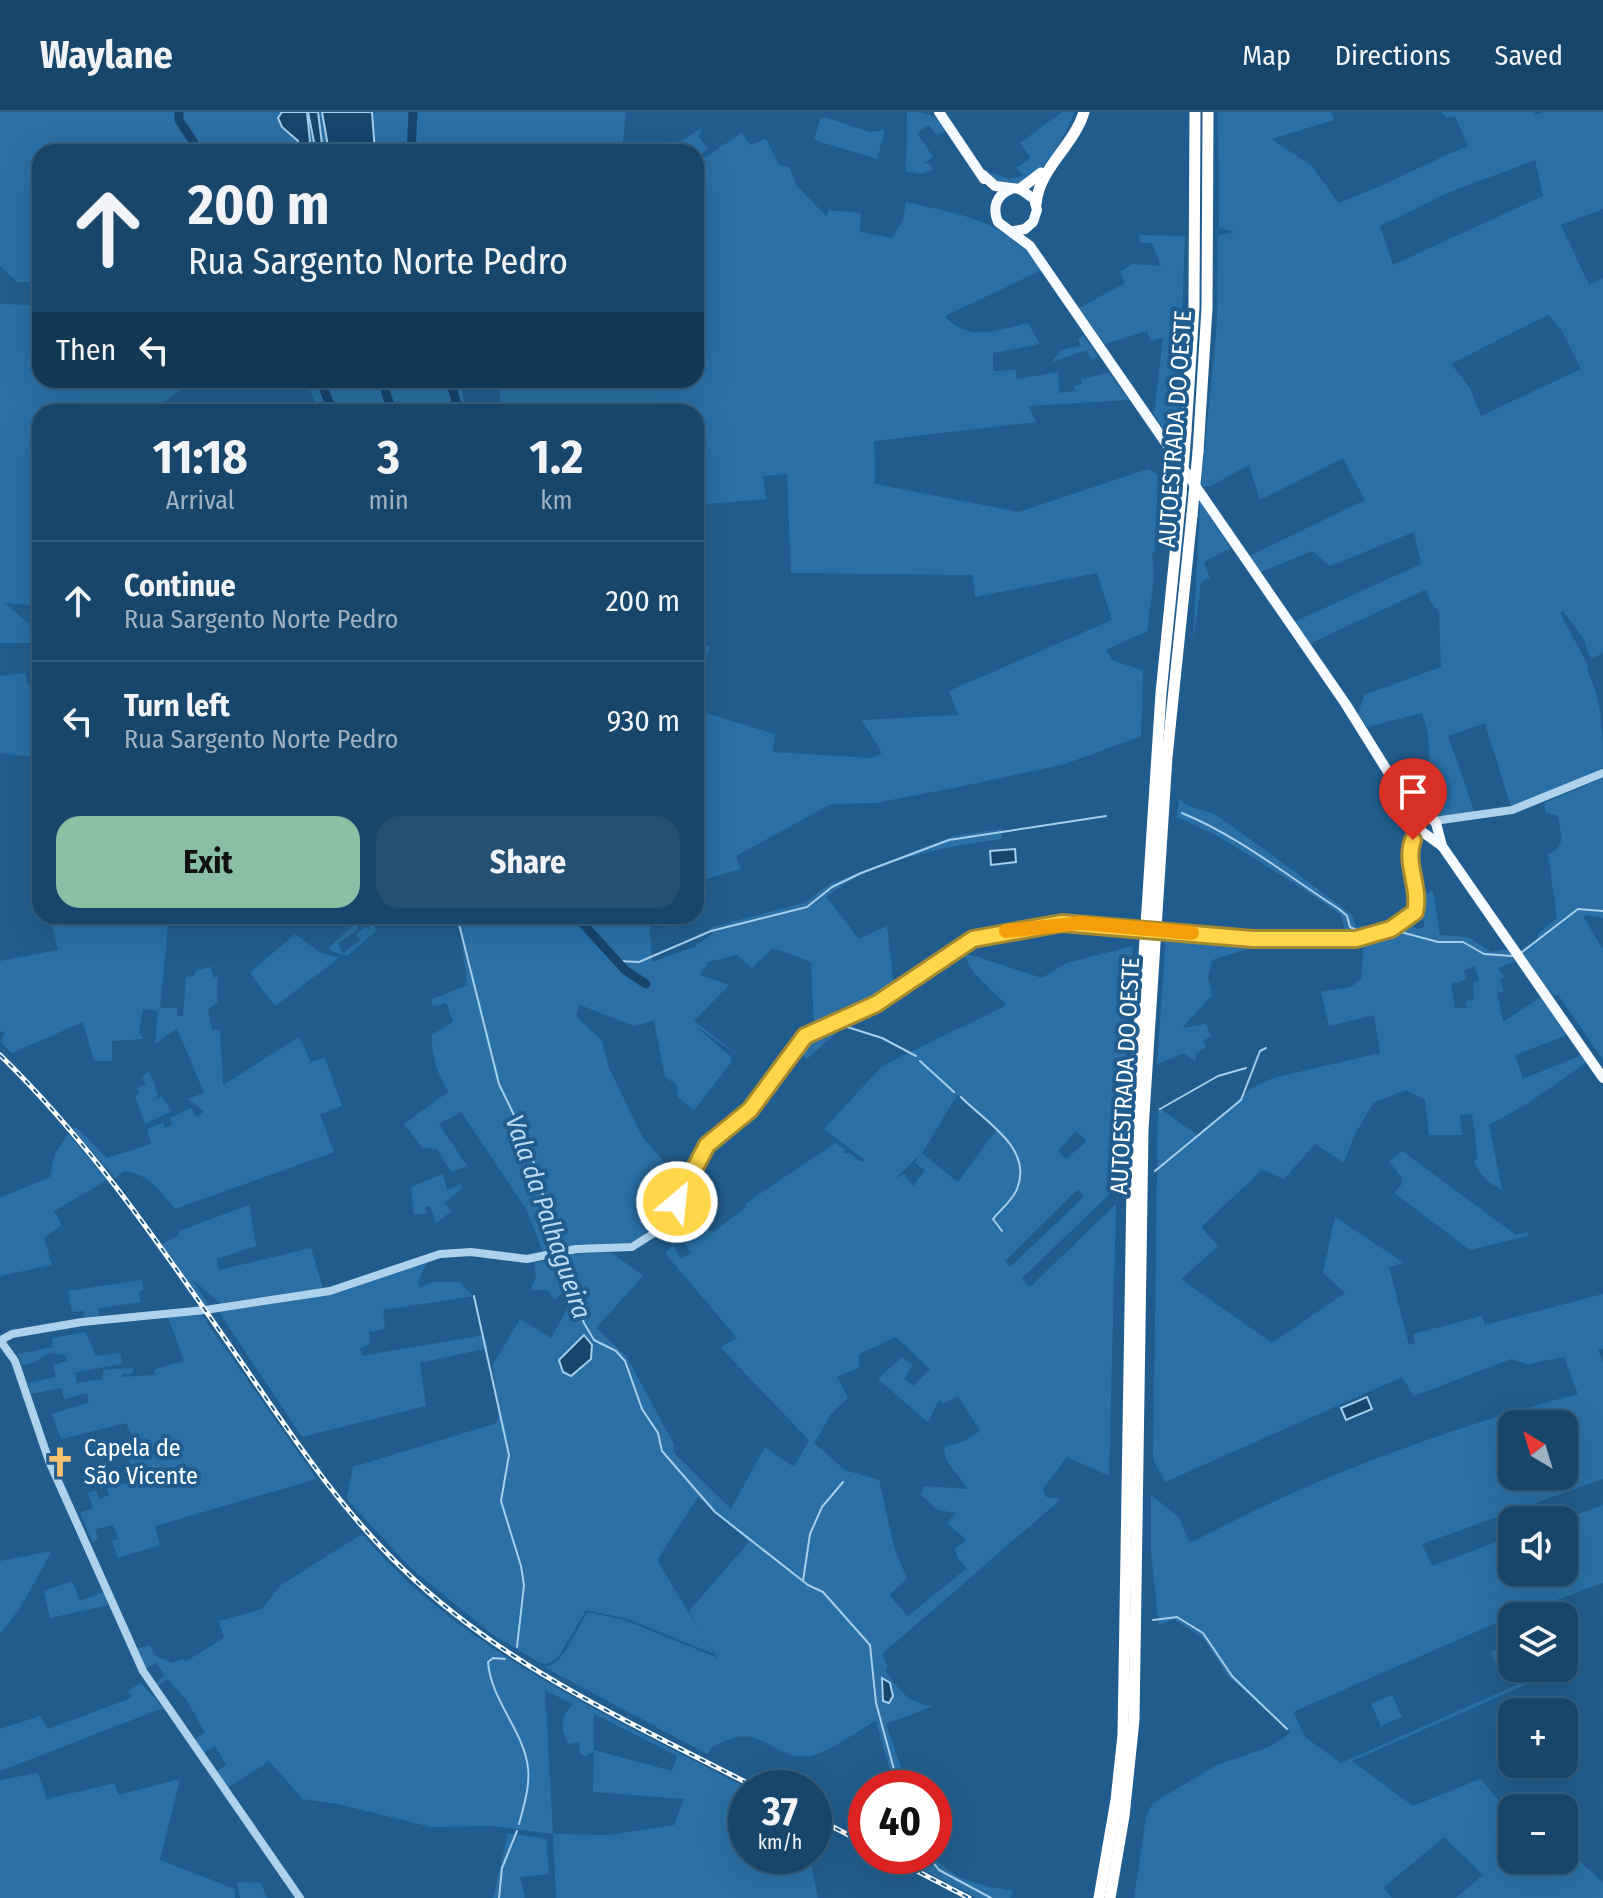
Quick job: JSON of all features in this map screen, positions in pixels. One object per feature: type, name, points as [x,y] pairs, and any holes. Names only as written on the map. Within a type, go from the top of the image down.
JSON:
[{"type":"highway","points":[[1016,189],[1038,177],[1081,112]]},
{"type":"highway","points":[[1036,204],[1041,182],[1071,141],[1081,112]]},
{"type":"highway","points":[[1188,112],[1190,156],[1196,176]]},
{"type":"highway","name":"AUTOESTRADA DO OESTE","points":[[1099,1898],[1116,1800],[1123,1735],[1133,1126],[1161,693],[1181,495],[1194,307],[1195,112]]},
{"type":"highway","name":"AUTOESTRADA DO OESTE","points":[[1110,1898],[1124,1816],[1134,1720],[1142,1145],[1166,769],[1198,452],[1207,308],[1208,112]]},
{"type":"main road","points":[[939,112],[983,175],[997,201],[998,222],[1030,246],[1603,1078]]},
{"type":"main road","points":[[983,175],[995,186],[1031,194],[1036,204],[1036,216],[1029,226],[1014,231]]},
{"type":"main road","points":[[997,201],[1016,189]]},
{"type":"main road","points":[[1029,226],[1030,246]]},
{"type":"street","points":[[300,1898],[146,1676],[46,1453],[15,1361],[0,1340],[12,1334],[82,1322],[214,1308],[330,1291],[440,1254],[471,1252],[520,1259],[583,1248],[621,1249],[650,1237],[682,1194],[707,1145],[750,1110],[790,1052],[811,1032],[876,1004],[973,939],[1062,923],[1253,939],[1334,940],[1363,937],[1391,929],[1409,919],[1416,909],[1410,851],[1429,829],[1519,808],[1603,773]]},
{"type":"shaded area","points":[[0,112],[626,112],[623,144],[32,144],[32,282],[17,282],[0,266]]},
{"type":"shaded area","points":[[282,112],[307,112],[310,144],[298,144],[278,118]]},
{"type":"shaded area","points":[[308,112],[318,112],[322,144],[314,144]]},
{"type":"shaded area","points":[[322,112],[372,112],[374,144],[328,144]]},
{"type":"shaded area","points":[[907,112],[930,115],[947,130],[937,136],[929,125],[917,133],[933,157],[923,164],[929,163],[934,170],[920,174],[906,171]]},
{"type":"shaded area","points":[[1062,112],[1074,112],[1061,141],[1041,169],[1016,184],[1002,183],[987,175],[993,173],[1009,179],[1024,175],[1016,168],[1031,158],[1020,143]]},
{"type":"shaded area","points":[[1218,112],[1331,112],[1334,120],[1271,139],[1312,166],[1338,203],[1468,146],[1455,116],[1447,118],[1441,112],[1534,112],[1536,115],[1543,112],[1603,112],[1603,209],[1561,225],[1589,285],[1603,278],[1603,653],[1591,659],[1583,638],[1563,611],[1560,613],[1588,665],[1596,694],[1602,730],[1603,769],[1511,807],[1485,723],[1448,736],[1475,813],[1438,818],[1432,814],[1429,741],[1422,713],[1367,727],[1358,715],[1364,695],[1441,667],[1439,612],[1430,601],[1427,589],[1309,644],[1294,622],[1421,564],[1414,532],[1330,566],[1312,551],[1259,573],[1247,557],[1365,500],[1343,458],[1260,500],[1249,465],[1209,487],[1201,486],[1217,323],[1218,235],[1236,232],[1219,228]],"holes":[[[1535,160],[1543,196],[1393,265],[1380,226],[1447,193]],[[1548,315],[1561,329],[1581,369],[1481,416],[1470,388],[1451,364]]]},
{"type":"shaded area","points":[[825,117],[869,132],[885,130],[877,159],[814,140],[820,119]]},
{"type":"shaded area","points":[[702,128],[699,137],[708,149],[704,152],[704,144],[676,144]]},
{"type":"shaded area","points":[[742,133],[750,145],[766,139],[779,165],[789,167],[796,185],[826,216],[829,210],[861,213],[860,232],[892,238],[903,220],[906,202],[947,211],[998,230],[1013,240],[1042,270],[945,316],[953,324],[973,332],[995,331],[1028,323],[1040,344],[993,353],[993,371],[1015,370],[1017,379],[1058,372],[1059,393],[1075,391],[1074,386],[1082,384],[1081,379],[1109,373],[1129,400],[1028,406],[1036,422],[874,441],[875,484],[1019,512],[1148,469],[1158,474],[1155,551],[1152,552],[1154,577],[1147,631],[1106,650],[1113,661],[1143,670],[1141,736],[1065,764],[875,803],[831,804],[736,856],[741,869],[704,880],[704,712],[775,734],[773,752],[871,758],[882,753],[862,720],[958,715],[949,691],[1112,620],[1097,573],[975,597],[973,575],[791,573],[787,474],[763,476],[766,499],[704,504],[704,404],[500,404],[500,388],[704,388],[704,158]]},
{"type":"shaded area","points":[[1139,235],[1185,236],[1177,451],[1154,414],[1163,337],[1151,341],[1147,331],[1105,344],[1079,308],[1125,283],[1120,272],[1132,264],[1161,266],[1152,243],[1140,243]]},
{"type":"shaded area","points":[[0,304],[32,305],[32,388],[183,388],[165,402],[171,404],[32,404],[32,605],[5,603],[32,627],[32,643],[0,643]]},
{"type":"shaded area","points":[[1083,335],[1098,357],[1091,360],[1087,350],[1052,362],[1061,350],[1081,346],[1078,340]]},
{"type":"shaded area","points":[[310,388],[461,388],[465,404],[315,404]]},
{"type":"shaded area","points":[[1200,502],[1231,548],[1204,562],[1210,578],[1201,582],[1193,644]]},
{"type":"shaded area","points":[[704,646],[710,647],[704,664]]},
{"type":"shaded area","points":[[26,673],[27,685],[32,685],[32,757],[0,753],[0,676]]},
{"type":"shaded area","points":[[1603,778],[1603,918],[1586,915],[1584,918],[1603,949],[1603,1060],[1559,996],[1550,993],[1520,950],[1535,942],[1539,933],[1557,918],[1548,854],[1558,847],[1561,833],[1558,816],[1546,813],[1544,803]]},
{"type":"shaded area","points":[[1179,798],[1187,805],[1217,816],[1268,852],[1352,915],[1356,927],[1383,923],[1384,928],[1351,933],[1345,929],[1340,914],[1305,890],[1216,835],[1177,817]]},
{"type":"shaded area","points":[[1002,829],[1002,839],[933,851],[887,864],[865,873],[826,897],[859,939],[887,926],[894,988],[814,1023],[811,962],[773,948],[752,968],[737,955],[708,962],[700,975],[729,985],[694,1021],[742,1058],[694,1025],[731,1057],[730,1064],[694,1110],[678,1097],[677,1085],[665,1077],[654,1021],[634,1026],[580,1005],[576,1016],[602,1041],[609,1068],[642,1136],[684,1185],[641,1239],[625,1245],[572,1246],[543,1252],[526,1209],[461,1112],[439,1124],[467,1166],[451,1172],[437,1149],[423,1148],[404,1124],[448,1092],[436,1065],[432,1035],[453,1022],[446,1003],[433,1007],[431,1000],[467,985],[457,924],[650,924],[652,962],[694,947],[712,934],[709,928],[804,903],[830,884],[953,836]]},
{"type":"shaded area","points":[[1015,849],[1016,862],[991,865],[990,851]]},
{"type":"shaded area","points":[[1433,891],[1440,935],[1468,937],[1491,952],[1506,949],[1515,961],[1498,968],[1504,977],[1500,980],[1504,991],[1497,993],[1503,1022],[1541,997],[1567,1035],[1515,1055],[1523,1079],[1582,1055],[1587,1062],[1527,1104],[1489,1125],[1502,1190],[1485,1178],[1474,1161],[1478,1158],[1472,1114],[1460,1115],[1462,1135],[1429,1135],[1425,1100],[1406,1090],[1373,1103],[1354,1136],[1344,1163],[1315,1144],[1284,1179],[1262,1170],[1201,1227],[1218,1246],[1181,1279],[1272,1343],[1345,1293],[1323,1273],[1335,1217],[1404,1263],[1389,1267],[1409,1345],[1415,1343],[1413,1334],[1482,1316],[1485,1325],[1603,1294],[1603,1349],[1598,1350],[1603,1362],[1603,1479],[1578,1488],[1578,1410],[1521,1410],[1578,1394],[1564,1357],[1528,1364],[1511,1359],[1414,1396],[1402,1377],[1165,1482],[1153,1459],[1158,1107],[1197,1135],[1251,1089],[1273,1078],[1380,1053],[1374,1015],[1329,1026],[1321,992],[1351,987],[1362,978],[1363,940],[1410,923],[1416,929],[1424,927],[1422,895]],"holes":[[[1475,966],[1479,980],[1473,983],[1474,1000],[1466,1001],[1467,1008],[1455,1008],[1451,984],[1466,980],[1464,970]]]},
{"type":"shaded area","points":[[52,924],[168,924],[160,1008],[177,1008],[177,1016],[183,1016],[186,977],[193,976],[197,970],[211,967],[213,977],[218,977],[217,1003],[208,1009],[212,1030],[220,1030],[223,1085],[299,1037],[311,1062],[325,1058],[342,1106],[320,1115],[334,1152],[175,1209],[159,1190],[140,1175],[124,1171],[115,1178],[72,1128],[76,1127],[107,1158],[151,1144],[147,1129],[163,1123],[165,1128],[172,1126],[170,1118],[191,1108],[197,1117],[204,1111],[187,1099],[204,1093],[177,1028],[155,1044],[158,1011],[143,1009],[139,1032],[143,1039],[112,1041],[112,1061],[94,1061],[83,1022],[12,1053],[0,1042],[5,1033],[0,1031],[0,961],[58,950]]},
{"type":"shaded area","points":[[355,924],[360,924],[355,932],[338,943],[343,953],[360,940],[356,934],[365,927],[369,929],[369,924],[377,930],[347,956],[331,951],[329,947]]},
{"type":"shaded area","points":[[295,934],[321,953],[339,958],[275,1006],[250,973]]},
{"type":"shaded area","points":[[1166,934],[1264,944],[1212,960],[1208,977],[1212,995],[1182,1028],[1206,1024],[1211,1036],[1203,1041],[1206,1047],[1196,1053],[1195,1062],[1184,1053],[1157,1064]]},
{"type":"shaded area","points":[[1133,946],[1117,1187],[1021,1279],[1030,1287],[1116,1204],[1109,1476],[1067,1457],[1043,1489],[1046,1497],[1061,1499],[882,1654],[888,1667],[885,1670],[900,1690],[917,1702],[933,1706],[886,1724],[902,1770],[890,1770],[876,1721],[809,1756],[786,1753],[747,1736],[719,1744],[707,1754],[544,1667],[552,1665],[564,1653],[588,1612],[624,1620],[718,1658],[705,1639],[714,1654],[628,1619],[586,1610],[557,1659],[540,1663],[493,1635],[413,1570],[351,1504],[347,1498],[353,1467],[497,1423],[499,1413],[492,1366],[520,1319],[551,1338],[572,1300],[567,1290],[554,1300],[548,1290],[531,1290],[536,1276],[534,1263],[583,1251],[612,1253],[643,1276],[596,1328],[626,1356],[674,1444],[673,1452],[731,1509],[765,1447],[794,1467],[809,1440],[720,1347],[737,1338],[665,1253],[673,1245],[681,1259],[691,1253],[682,1240],[666,1227],[669,1221],[714,1232],[746,1207],[745,1204],[835,1143],[845,1149],[843,1153],[849,1153],[861,1162],[865,1160],[824,1129],[882,1066],[1007,1005],[975,974],[962,952],[1042,978],[1066,963]],"holes":[[[957,1095],[996,1130],[958,1182],[922,1153]],[[1076,1131],[1087,1141],[1066,1159],[1058,1151]],[[920,1155],[915,1163],[925,1170],[913,1186],[904,1174],[895,1179]],[[1078,1189],[1084,1197],[1010,1267],[1005,1261]],[[896,1337],[930,1369],[913,1386],[904,1379],[913,1365],[902,1357],[878,1379],[928,1422],[939,1400],[943,1404],[958,1396],[980,1431],[965,1441],[944,1447],[946,1460],[968,1489],[924,1486],[921,1495],[938,1510],[956,1513],[947,1523],[967,1540],[955,1549],[958,1559],[967,1568],[908,1616],[889,1595],[907,1579],[894,1547],[879,1480],[845,1470],[814,1443],[831,1414],[848,1398],[837,1377],[859,1367],[859,1354]],[[698,1497],[749,1542],[689,1611],[702,1635],[657,1560]]]},
{"type":"shaded area","points":[[838,1025],[841,1029],[807,1059],[796,1050],[816,1034]]},
{"type":"shaded area","points":[[149,1070],[158,1095],[154,1100],[162,1097],[172,1111],[145,1124],[135,1096],[139,1094],[137,1088],[146,1084],[142,1077]]},
{"type":"shaded area","points":[[69,1134],[107,1180],[54,1211],[62,1225],[44,1238],[52,1265],[0,1276],[0,1198],[50,1177],[55,1153]]},
{"type":"shaded area","points":[[1402,1151],[1516,1235],[1528,1232],[1527,1236],[1470,1250],[1394,1193],[1402,1184],[1402,1177],[1389,1162]]},
{"type":"shaded area","points":[[443,1174],[447,1190],[460,1184],[462,1189],[444,1203],[452,1211],[436,1223],[430,1206],[425,1207],[427,1214],[414,1214],[411,1187]]},
{"type":"shaded area","points":[[249,1205],[256,1246],[217,1259],[219,1270],[311,1248],[323,1288],[220,1303],[192,1279],[208,1304],[205,1307],[162,1244],[179,1235],[179,1231]]},
{"type":"shaded area","points":[[428,1260],[418,1282],[420,1288],[433,1282],[459,1282],[474,1296],[383,1310],[385,1329],[369,1332],[370,1344],[360,1348],[362,1356],[484,1335],[488,1348],[420,1363],[426,1406],[302,1437],[219,1312],[342,1292]]},
{"type":"shaded area","points":[[141,1280],[144,1290],[139,1292],[141,1302],[99,1308],[99,1318],[85,1320],[84,1311],[72,1312],[68,1291]]},
{"type":"shaded area","points":[[201,1314],[317,1479],[155,1526],[160,1545],[118,1558],[112,1541],[118,1538],[113,1525],[95,1529],[98,1538],[93,1543],[80,1513],[93,1508],[88,1493],[96,1490],[99,1499],[109,1495],[105,1485],[125,1484],[134,1477],[123,1442],[133,1437],[126,1423],[61,1439],[52,1414],[89,1402],[87,1393],[64,1399],[61,1388],[31,1394],[28,1383],[56,1377],[53,1365],[67,1361],[66,1355],[49,1353],[33,1363],[22,1365],[18,1354],[53,1347],[52,1338],[86,1332],[96,1356],[120,1353],[122,1364],[75,1372],[77,1383],[103,1379],[103,1370],[133,1368],[133,1373],[122,1374],[122,1377],[154,1375],[155,1369],[184,1361],[168,1317]]},
{"type":"shaded area","points":[[584,1335],[592,1345],[591,1359],[571,1376],[563,1372],[559,1360]]},
{"type":"shaded area","points":[[1367,1397],[1372,1409],[1346,1420],[1341,1408]]},
{"type":"shaded area","points":[[1498,1417],[1498,1490],[1572,1490],[1528,1506],[1498,1506],[1498,1517],[1422,1544],[1432,1566],[1498,1541],[1498,1586],[1578,1586],[1578,1514],[1603,1505],[1603,1583],[1551,1602],[1498,1602],[1498,1622],[1293,1712],[1305,1737],[1341,1763],[1523,1682],[1532,1682],[1352,1761],[1413,1806],[1480,1779],[1498,1800],[1498,1874],[1578,1874],[1578,1859],[1603,1883],[1603,1898],[1456,1898],[1483,1875],[1444,1837],[1383,1888],[1392,1898],[1134,1898],[1146,1817],[1153,1803],[1217,1765],[1269,1747],[1291,1733],[1228,1676],[1204,1639],[1174,1619],[1159,1625],[1151,1552],[1151,1495],[1179,1517],[1190,1543],[1331,1477]]},
{"type":"shaded area","points":[[362,1534],[402,1576],[446,1614],[493,1648],[592,1708],[728,1778],[728,1874],[813,1874],[818,1898],[556,1898],[553,1834],[493,1826],[431,1827],[338,1804],[303,1799],[269,1761],[228,1788],[217,1771],[226,1765],[215,1745],[204,1753],[194,1740],[205,1732],[186,1699],[167,1679],[157,1687],[155,1684],[165,1675],[156,1663],[146,1669],[136,1649],[150,1645],[156,1656],[173,1663],[183,1659],[185,1662],[224,1638],[219,1621],[262,1609],[281,1585]],"holes":[[[545,1690],[573,1704],[564,1718],[564,1732],[568,1744],[580,1742],[579,1752],[585,1757],[594,1751],[593,1792],[684,1799],[674,1825],[609,1835],[553,1834]],[[594,1714],[677,1756],[672,1771],[594,1750]]]},
{"type":"shaded area","points":[[52,1551],[20,1608],[0,1634],[0,1561]]},
{"type":"shaded area","points":[[72,1581],[80,1601],[104,1592],[108,1605],[50,1618],[44,1591]]},
{"type":"shaded area","points":[[1498,1649],[1498,1668],[1491,1652]]},
{"type":"shaded area","points":[[882,1678],[890,1683],[893,1696],[889,1703],[883,1701]]},
{"type":"shaded area","points":[[141,1683],[163,1708],[0,1771],[0,1729],[40,1716],[48,1729],[129,1699],[132,1697],[128,1691]]},
{"type":"shaded area","points":[[1392,1695],[1402,1717],[1381,1726],[1371,1704]]},
{"type":"shaded area","points":[[38,1773],[47,1799],[115,1783],[118,1795],[180,1779],[160,1860],[235,1889],[235,1898],[0,1898],[0,1780]]},
{"type":"shaded area","points":[[508,1833],[546,1839],[549,1874],[520,1877],[525,1898],[493,1898]]},
{"type":"shaded area","points":[[952,1872],[980,1884],[1013,1891],[1010,1898],[977,1898],[931,1874]]},
{"type":"shaded area","points":[[237,1882],[261,1883],[267,1898],[240,1898]]},
{"type":"waterway","name":"Vala da Palhagueira","points":[[179,112],[179,120],[195,144]]},
{"type":"waterway","points":[[411,144],[413,112]]},
{"type":"waterway","name":"Vala da Palhagueira","points":[[323,388],[330,404]]},
{"type":"waterway","points":[[384,388],[390,404]]},
{"type":"waterway","points":[[452,388],[457,404]]},
{"type":"waterway","points":[[1182,813],[1243,845],[1339,909],[1347,916],[1350,927],[1359,931],[1387,926]]},
{"type":"waterway","points":[[618,961],[639,962],[711,931],[807,907],[832,887],[861,873],[949,840],[1106,816]]},
{"type":"waterway","points":[[1522,952],[1578,909],[1603,911]]},
{"type":"waterway","name":"Vala da Palhagueira","points":[[459,924],[499,1084],[529,1146],[559,1251]]},
{"type":"waterway","points":[[583,924],[625,970],[646,984]]},
{"type":"waterway","points":[[1397,931],[1438,942],[1463,942],[1484,954],[1512,956]]},
{"type":"waterway","points":[[841,1025],[882,1038],[916,1056]]},
{"type":"waterway","points":[[1155,1171],[1241,1100],[1260,1051],[1266,1048]]},
{"type":"waterway","points":[[920,1061],[954,1092]]},
{"type":"waterway","points":[[1160,1109],[1218,1076],[1246,1068]]},
{"type":"waterway","points":[[961,1097],[1004,1137],[1019,1161],[1017,1189],[993,1219],[1002,1231]]},
{"type":"waterway","name":"Vala da Palhagueira","points":[[560,1257],[584,1323],[594,1340],[616,1351],[625,1361],[642,1409],[658,1433],[662,1451],[715,1512],[808,1585],[823,1592],[870,1645],[876,1703],[894,1770]]},
{"type":"waterway","points":[[474,1296],[509,1455],[501,1501],[524,1585],[517,1647]]},
{"type":"waterway","points":[[803,1581],[810,1534],[822,1507],[843,1482]]},
{"type":"waterway","points":[[1153,1620],[1177,1617],[1203,1633],[1232,1676],[1287,1729]]},
{"type":"waterway","points":[[505,1659],[493,1658],[488,1662],[495,1690],[520,1741],[528,1768],[519,1824]]},
{"type":"waterway","points":[[499,1898],[502,1868],[517,1831]]},
{"type":"waterway","points":[[946,1874],[991,1898]]},
{"type":"railway","points":[[0,1055],[100,1166],[319,1473],[359,1523],[403,1569],[442,1604],[527,1664],[728,1773]]},
{"type":"railway","points":[[832,1826],[848,1835]]},
{"type":"railway","points":[[923,1874],[969,1898]]},
{"type":"slow traffic","points":[[1006,931],[1046,924],[1081,923],[1192,933]]},
{"type":"place","name":"Capela de São Vicente","points":[[60,1462]]},
{"type":"route","points":[[677,1202],[707,1145],[750,1110],[790,1052],[805,1036],[876,1004],[962,944],[995,932],[1062,923],[1253,939],[1356,939],[1398,925],[1415,912],[1417,895],[1410,851],[1413,840]]}]
